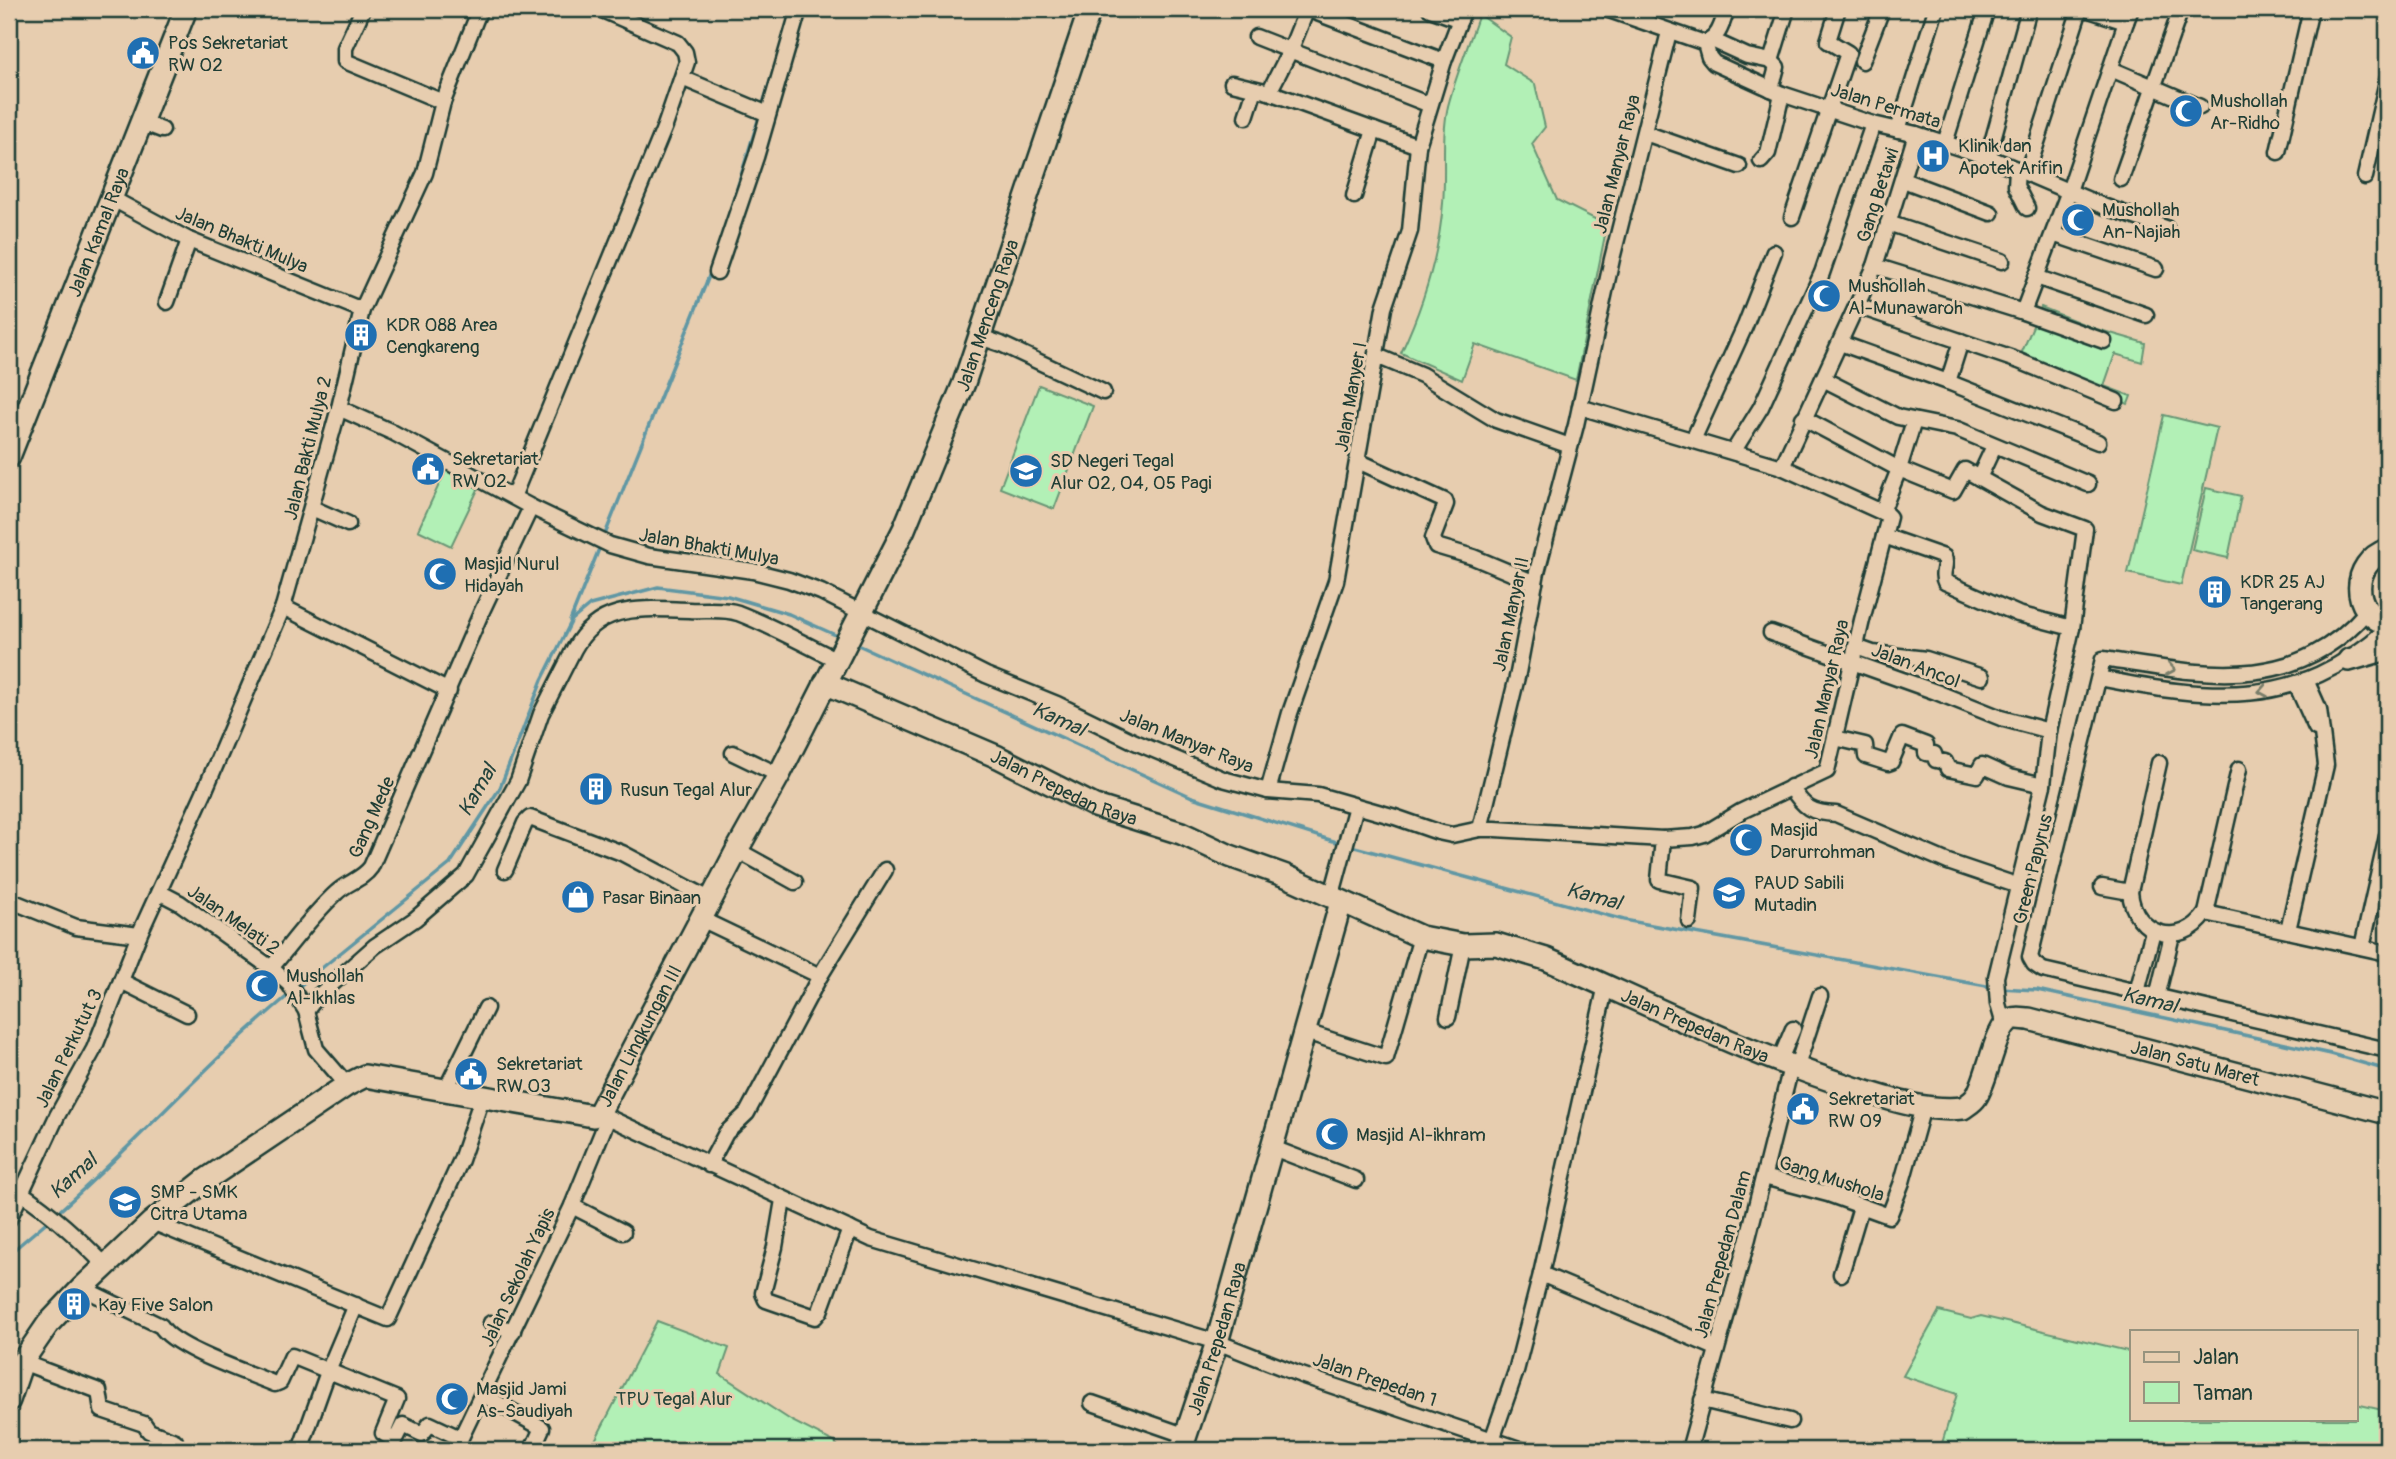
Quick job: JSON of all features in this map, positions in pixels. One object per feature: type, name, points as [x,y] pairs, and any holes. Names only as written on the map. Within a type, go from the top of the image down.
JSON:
[{"type":"street","name":"Jalan Kamal Raya","points":[[9,457],[186,9]]},
{"type":"street","points":[[363,9],[345,48],[345,61],[443,102]]},
{"type":"street","name":"Jalan Bakti Mulya 2","points":[[159,892],[283,607],[312,508],[362,310],[425,173],[443,102],[480,9]]},
{"type":"street","points":[[513,497],[665,126],[687,57],[678,43],[600,9]]},
{"type":"street","points":[[717,272],[756,157],[763,112],[799,9]]},
{"type":"street","name":"Jalan Menceng Raya","points":[[858,620],[904,529],[959,395],[1090,9]]},
{"type":"street","points":[[1246,117],[1290,51],[1307,9],[1444,61]]},
{"type":"street","points":[[1430,9],[1462,14]]},
{"type":"street","points":[[1606,9],[1669,32],[1709,41],[1747,56],[1771,61],[1777,67],[1776,91],[1769,153],[1762,161]]},
{"type":"street","points":[[1709,41],[1719,33],[1727,9]]},
{"type":"street","points":[[1771,61],[1787,9]]},
{"type":"street","points":[[1792,217],[1848,53],[1828,41],[1838,9]]},
{"type":"street","points":[[1862,61],[1882,9]]},
{"type":"street","points":[[1898,130],[1936,9]]},
{"type":"street","points":[[1945,143],[1987,9]]},
{"type":"street","points":[[1988,157],[2029,9]]},
{"type":"street","points":[[2022,312],[2069,191],[2129,15],[2083,9],[2016,186],[2027,208]]},
{"type":"street","points":[[2121,179],[2181,9]]},
{"type":"street","points":[[2278,152],[2311,9]]},
{"type":"street","name":"Jalan Manyer I","points":[[1268,791],[1290,713],[1336,581],[1384,308],[1410,230],[1418,146],[1444,61],[1462,14]]},
{"type":"street","name":"Jalan Manyar Raya","points":[[1580,407],[1612,259],[1669,32]]},
{"type":"street","points":[[1256,37],[1430,105]]},
{"type":"street","name":"Jalan Permata","points":[[1709,41],[1709,57],[1714,63],[1776,91],[1873,124],[1916,134],[1988,157],[2103,206],[2166,228]]},
{"type":"street","points":[[2111,69],[2200,107]]},
{"type":"street","points":[[682,78],[763,112]]},
{"type":"street","points":[[2365,177],[2387,81]]},
{"type":"street","points":[[1232,83],[1262,90],[1418,146]]},
{"type":"street","points":[[141,122],[162,130]]},
{"type":"street","points":[[1733,452],[1767,396],[1822,272],[1873,124]]},
{"type":"street","points":[[1354,196],[1374,130]]},
{"type":"street","points":[[1645,133],[1739,166]]},
{"type":"street","name":"Gang Betawi","points":[[1782,467],[1875,266],[1916,134]]},
{"type":"street","points":[[1903,180],[1991,213]]},
{"type":"street","name":"Jalan Bhakti Mulya","points":[[111,198],[189,240],[362,310]]},
{"type":"street","points":[[1888,223],[2002,261]]},
{"type":"street","points":[[2053,234],[2156,269]]},
{"type":"street","points":[[167,302],[189,240]]},
{"type":"street","points":[[1693,440],[1745,326],[1774,252]]},
{"type":"street","points":[[1875,266],[2104,341]]},
{"type":"street","points":[[2036,277],[2147,315]]},
{"type":"street","points":[[1857,306],[2051,374],[2116,401]]},
{"type":"street","points":[[980,337],[1001,344],[1104,392]]},
{"type":"street","points":[[1948,382],[1961,341]]},
{"type":"street","points":[[1840,343],[1948,382],[2098,442]]},
{"type":"street","points":[[1377,356],[1422,375],[1496,420],[1570,446]]},
{"type":"street","points":[[1823,379],[1898,418],[1957,429],[2088,484]]},
{"type":"street","points":[[1580,407],[1782,467],[1882,512],[1914,421]]},
{"type":"street","name":"Jalan Manyar II","points":[[1480,829],[1518,673],[1535,583],[1580,407]]},
{"type":"street","name":"Jalan Bhakti Mulya","points":[[338,408],[392,432],[610,545],[649,556],[753,571],[789,580],[821,592],[858,620]]},
{"type":"street","points":[[1803,418],[1866,453],[1953,491],[1965,470],[2042,513],[2085,529],[2072,628],[2049,731],[2043,785],[1996,977],[1998,1004],[2004,1025]]},
{"type":"street","points":[[1979,478],[1994,446]]},
{"type":"street","points":[[1358,461],[1446,501],[1433,538],[1436,545],[1473,556],[1535,583]]},
{"type":"street","name":"Gang Mede","points":[[271,968],[326,902],[338,890],[365,874],[371,867],[481,612],[531,506]]},
{"type":"street","points":[[312,508],[348,524]]},
{"type":"street","name":"Jalan Manyar Raya","points":[[858,620],[1057,704],[1135,742],[1223,779],[1268,791],[1318,795],[1452,835],[1480,829],[1663,839],[1704,834],[1791,787],[1827,771],[1889,517],[1882,512]]},
{"type":"street","points":[[1884,536],[1944,557],[1945,582],[2018,614],[2072,628]]},
{"type":"street","points":[[2349,660],[2387,626],[2367,611],[2359,593],[2361,574],[2371,559],[2387,550]]},
{"type":"street","points":[[283,607],[449,691]]},
{"type":"street","points":[[304,1008],[375,946],[415,919],[466,875],[518,781],[541,714],[579,639],[601,620],[612,613],[648,608],[736,612],[839,656]]},
{"type":"street","name":"Green Papyrus","points":[[2367,611],[2334,643],[2303,659],[2266,670],[2199,673],[2104,659],[2031,957],[2039,969],[2387,1050]]},
{"type":"street","name":"Jalan Lingkungan III","points":[[9,1400],[22,1362],[48,1324],[105,1265],[152,1222],[204,1181],[347,1085],[365,1076],[482,1098],[603,1116],[701,919],[779,775],[858,620]]},
{"type":"street","name":"Jalan Ancol","points":[[1771,634],[1854,654],[2001,718],[2049,731]]},
{"type":"street","points":[[2099,678],[2197,695],[2255,693],[2301,682],[2349,660],[2387,649]]},
{"type":"street","points":[[1854,654],[1873,653],[1926,659],[1982,677]]},
{"type":"street","points":[[2288,930],[2326,765],[2319,709],[2301,682]]},
{"type":"street","name":"Jalan Prepedan Raya","points":[[825,683],[998,757],[1095,806],[1181,833],[1230,856],[1286,876],[1421,937],[1463,945],[1496,944],[1517,948],[1789,1066],[1887,1098],[1923,1107],[1963,1108],[1975,1099],[1985,1079],[1998,1035],[2004,1025]]},
{"type":"street","points":[[1835,738],[1866,745],[1866,757],[1888,763],[1891,762],[1902,736],[1926,745],[1926,753],[1934,754],[1937,760],[1945,762],[1948,769],[1977,775],[1982,765],[2009,777],[2043,785]]},
{"type":"street","points":[[733,753],[779,775]]},
{"type":"street","points":[[2159,763],[2130,892],[2136,915],[2153,931],[2172,935],[2192,928],[2206,912],[2239,769]]},
{"type":"street","points":[[1791,787],[1805,805],[1816,813],[1836,814],[1948,862],[2019,886]]},
{"type":"street","points":[[1336,900],[1340,869],[1356,806]]},
{"type":"street","points":[[505,870],[525,823],[531,818],[629,856],[711,900]]},
{"type":"street","points":[[2362,947],[2387,836]]},
{"type":"street","points":[[1663,839],[1659,880],[1693,888],[1689,921]]},
{"type":"street","points":[[737,850],[795,882]]},
{"type":"street","points":[[709,1165],[726,1133],[747,1112],[820,976],[885,870]]},
{"type":"street","points":[[2102,887],[2130,892]]},
{"type":"street","name":"Jalan Perkutut 3","points":[[9,1219],[57,1116],[93,1049],[159,892]]},
{"type":"street","name":"Jalan Melati 2","points":[[159,892],[180,903],[271,968],[289,984],[304,1008],[316,1049],[347,1085]]},
{"type":"street","points":[[9,900],[76,927],[139,935]]},
{"type":"street","name":"Jalan Prepedan Raya","points":[[1184,1443],[1217,1342],[1306,1032],[1336,900]]},
{"type":"street","points":[[2206,912],[2387,953]]},
{"type":"street","points":[[701,919],[820,976]]},
{"type":"street","points":[[2137,992],[2153,931]]},
{"type":"street","points":[[2157,997],[2172,935]]},
{"type":"street","points":[[1306,1032],[1386,1058],[1421,937]]},
{"type":"street","points":[[1448,1017],[1463,945]]},
{"type":"street","points":[[121,981],[187,1014]]},
{"type":"street","points":[[1492,1440],[1516,1371],[1541,1274],[1606,985]]},
{"type":"street","points":[[1789,1066],[1821,996]]},
{"type":"street","points":[[445,1091],[486,1008]]},
{"type":"street","name":"Jalan Satu Maret","points":[[2004,1025],[2012,1018],[2029,1018],[2387,1114]]},
{"type":"street","points":[[1789,1066],[1793,1028]]},
{"type":"street","name":"Jalan Prepedan Dalam","points":[[1689,1450],[1763,1177],[1789,1066]]},
{"type":"street","points":[[152,1222],[387,1319],[461,1160],[482,1098]]},
{"type":"street","name":"Gang Mushola","points":[[1763,1177],[1828,1194],[1889,1216],[1902,1182],[1923,1107]]},
{"type":"street","points":[[603,1116],[850,1229],[820,1311],[815,1317],[766,1300],[763,1293],[775,1247],[783,1199]]},
{"type":"street","name":"Jalan Sekolah Yapis","points":[[457,1444],[572,1206],[603,1116]]},
{"type":"street","points":[[1273,1148],[1356,1180]]},
{"type":"street","points":[[20,1192],[46,1208],[105,1265]]},
{"type":"street","points":[[572,1206],[623,1232]]},
{"type":"street","points":[[1841,1274],[1861,1206]]},
{"type":"street","name":"Jalan Prepedan 1","points":[[850,1229],[871,1239],[1217,1342],[1301,1374],[1522,1450]]},
{"type":"street","points":[[1541,1274],[1716,1348]]},
{"type":"street","points":[[82,1288],[161,1326],[165,1335],[189,1348],[275,1384],[281,1382],[292,1356],[397,1399],[383,1433],[395,1441],[403,1425],[422,1434],[430,1424],[457,1444]]},
{"type":"street","points":[[300,1450],[329,1369],[356,1305]]},
{"type":"street","points":[[491,1323],[513,1331]]},
{"type":"street","points":[[22,1362],[99,1391],[103,1410],[144,1424],[149,1431],[175,1441],[174,1450]]},
{"type":"street","points":[[483,1395],[542,1428],[532,1450]]},
{"type":"street","points":[[1702,1400],[1790,1421]]},
{"type":"street","points":[[1092,1403],[1184,1443]]},
{"type":"green space","points":[[1479,14],[1511,37],[1504,64],[1535,84],[1545,127],[1532,144],[1557,200],[1607,225],[1576,380],[1475,344],[1462,380],[1401,353],[1423,299],[1434,261],[1443,203],[1448,106]]},
{"type":"green space","points":[[2041,307],[2093,328],[2145,343],[2142,362],[2115,354],[2104,386],[2131,396],[2128,404],[2019,359]]},
{"type":"green space","points":[[1039,385],[1093,406],[1054,509],[1000,488]]},
{"type":"green space","points":[[2164,415],[2217,428],[2181,585],[2128,573]]},
{"type":"green space","points":[[449,463],[483,479],[451,546],[418,530]]},
{"type":"green space","points":[[2206,488],[2241,496],[2228,558],[2192,550]]},
{"type":"green space","points":[[1939,1311],[1971,1319],[1981,1316],[2130,1352],[2130,1420],[2358,1420],[2358,1404],[2387,1411],[2387,1450],[1940,1450],[1957,1394],[1903,1376]]},
{"type":"green space","name":"TPU Tegal Alur","points":[[657,1321],[729,1348],[720,1374],[792,1421],[834,1442],[842,1450],[590,1450]]},
{"type":"waterway","points":[[762,107],[786,31]]},
{"type":"waterway","points":[[722,237],[760,114]]},
{"type":"waterway","points":[[604,537],[711,271]]},
{"type":"waterway","points":[[570,621],[601,544]]},
{"type":"waterway","name":"Kamal","points":[[296,989],[450,864],[500,788],[542,680],[572,620],[590,605],[658,587],[728,596],[789,614],[842,638]]},
{"type":"waterway","name":"Kamal","points":[[856,644],[1192,797],[1343,844]]},
{"type":"waterway","name":"Kamal","points":[[1351,846],[1624,920],[1992,987]]},
{"type":"waterway","name":"Kamal","points":[[1999,988],[2037,990],[2331,1054],[2387,1070]]},
{"type":"waterway","name":"Kamal","points":[[56,1214],[230,1047],[290,994]]},
{"type":"waterway","name":"Kamal","points":[[9,1254],[50,1219]]},
{"type":"place","name":"Pos Sekretariat RW 02","points":[[143,53]]},
{"type":"place","name":"Mushollah Ar-Ridho","points":[[2186,111]]},
{"type":"place","name":"Klinik dan Apotek Arifin","points":[[1933,156]]},
{"type":"place","name":"Mushollah An-Najiah","points":[[2078,220]]},
{"type":"place","name":"Mushollah Al-Munawaroh","points":[[1824,296]]},
{"type":"place","name":"KDR 088 Area Cengkareng","points":[[361,335]]},
{"type":"place","name":"Sekretariat RW 02","points":[[428,469]]},
{"type":"place","name":"SD Negeri Tegal Alur 02, 04, 05 Pagi","points":[[1026,471]]},
{"type":"place","name":"Masjid Nurul Hidayah","points":[[440,574]]},
{"type":"place","name":"KDR 25 AJ Tangerang","points":[[2215,592]]},
{"type":"place","name":"Rusun Tegal Alur","points":[[596,789]]},
{"type":"place","name":"Masjid Darurrohman","points":[[1746,840]]},
{"type":"place","name":"PAUD Sabili Mutadin","points":[[1729,893]]},
{"type":"place","name":"Pasar Binaan","points":[[578,897]]},
{"type":"place","name":"Mushollah Al-Ikhlas","points":[[262,986]]},
{"type":"place","name":"Sekretariat RW 03","points":[[471,1074]]},
{"type":"place","name":"Sekretariat RW 09","points":[[1803,1109]]},
{"type":"place","name":"Masjid Al-ikhram","points":[[1332,1134]]},
{"type":"place","name":"SMP - SMK Citra Utama","points":[[125,1202]]},
{"type":"place","name":"Kay Five Salon","points":[[74,1304]]},
{"type":"place","name":"Masjid Jami As-Saudiyah","points":[[452,1399]]}]
